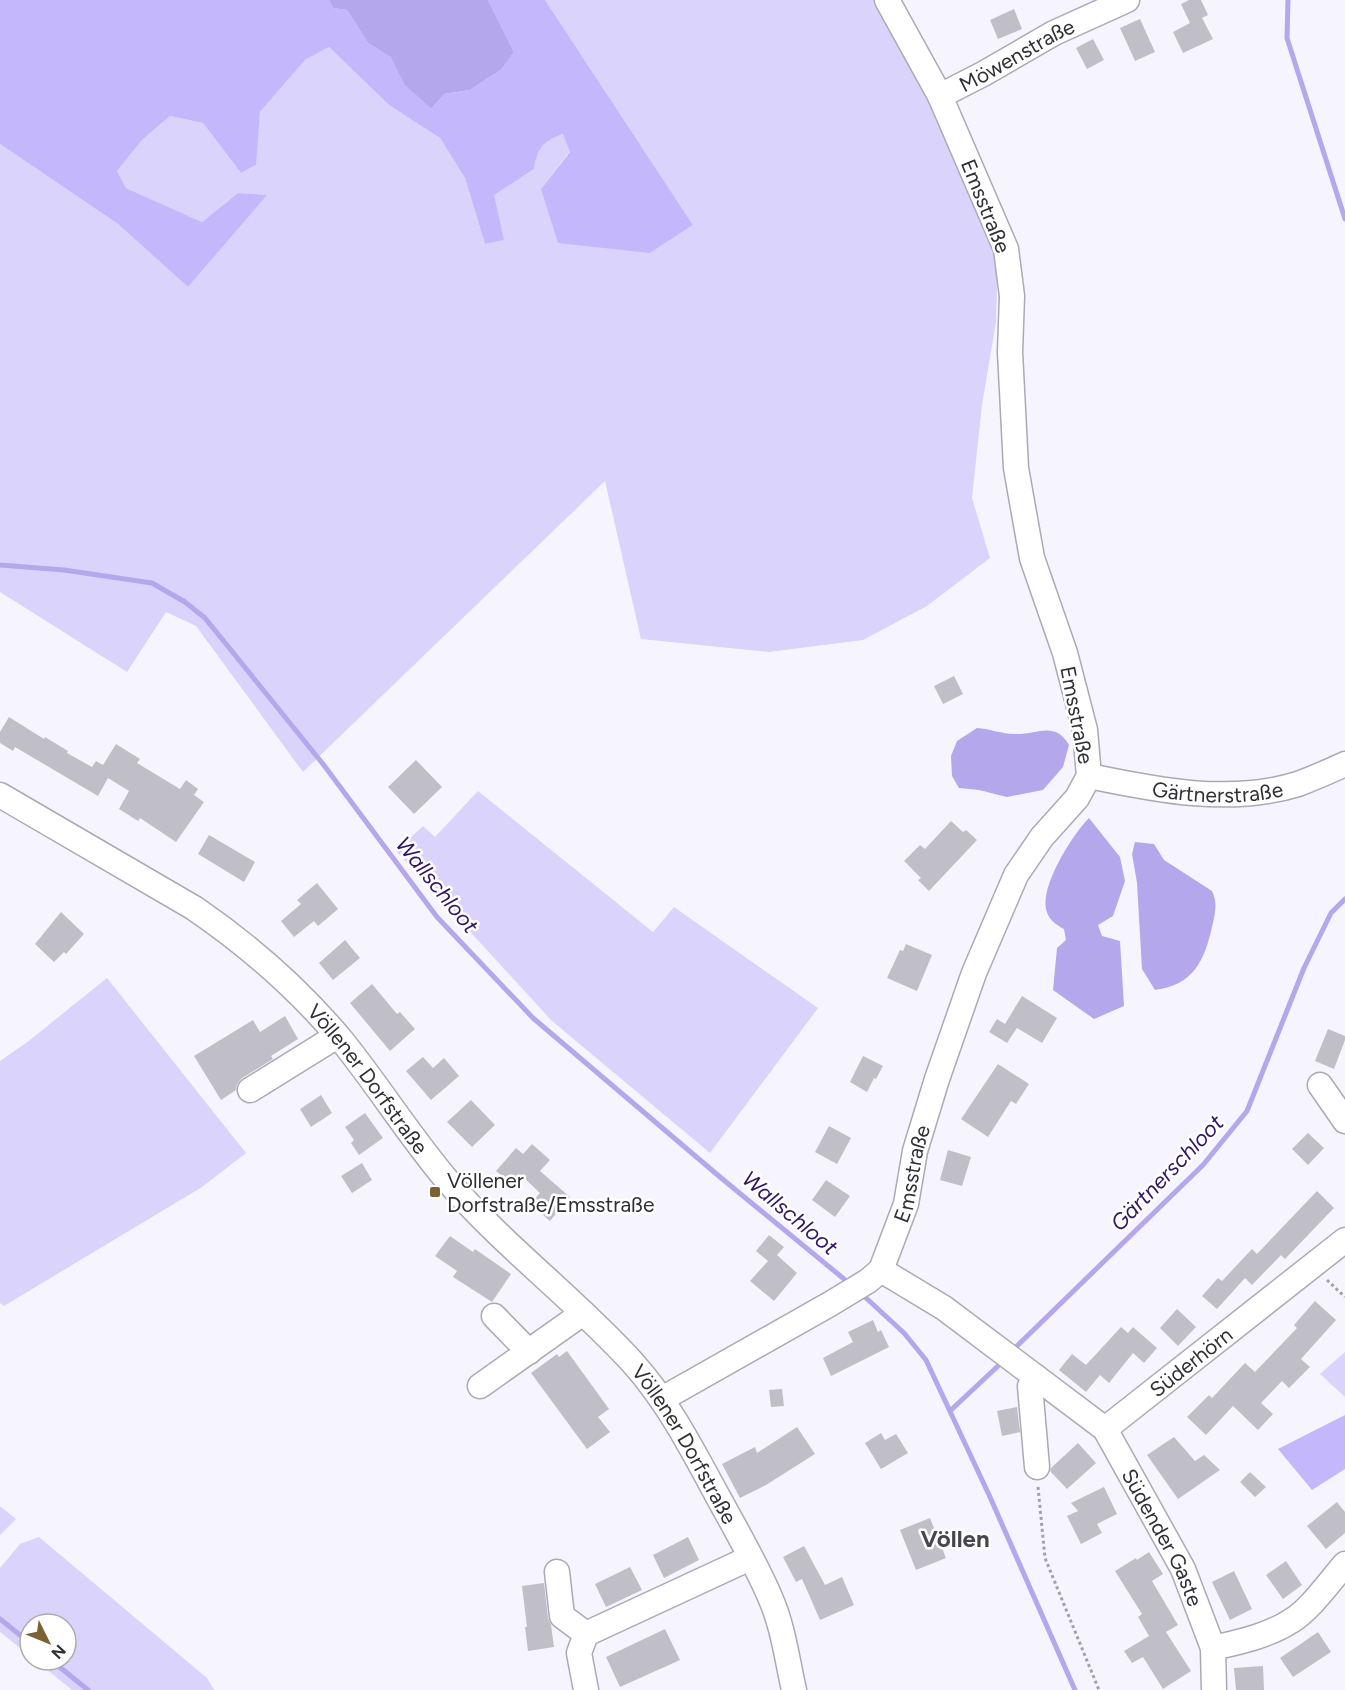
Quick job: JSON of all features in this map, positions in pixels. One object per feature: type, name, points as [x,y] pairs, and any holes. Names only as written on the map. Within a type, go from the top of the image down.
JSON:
[{"type":"street","name":"Emsstraße","points":[[881,1270],[906,1204],[915,1151],[937,1079],[974,974],[1016,875],[1042,837],[1077,798],[1089,776],[1085,730],[1065,653],[1032,558],[1016,468],[1010,352],[1012,296],[1006,249],[940,96],[887,0]]},
{"type":"street","name":"Möwenstraße","points":[[940,96],[1054,33],[1127,0]]},
{"type":"street","name":"Gärtnerstraße","points":[[1089,776],[1161,790],[1206,794],[1256,792],[1298,784],[1345,764]]},
{"type":"street","name":"Völlener Dorfstraße","points":[[0,795],[158,886],[223,928],[276,970],[337,1036],[448,1181],[631,1361],[662,1399],[691,1447],[771,1598],[794,1690]]},
{"type":"street","points":[[250,1090],[337,1036]]},
{"type":"street","points":[[1320,1085],[1345,1121]]},
{"type":"street","name":"Süderhörn","points":[[1105,1429],[1345,1240]]},
{"type":"street","points":[[662,1399],[830,1304],[868,1281],[881,1270],[944,1308],[1105,1429]]},
{"type":"street","points":[[480,1386],[583,1313]]},
{"type":"street","points":[[494,1316],[529,1352]]},
{"type":"street","points":[[1036,1377],[1030,1386],[1037,1467]]},
{"type":"street","name":"Südender Gaste","points":[[1105,1429],[1183,1569],[1213,1648],[1214,1690]]},
{"type":"street","points":[[586,1690],[579,1653],[586,1634],[750,1558]]},
{"type":"street","points":[[1213,1648],[1254,1638],[1291,1622],[1305,1611],[1345,1564]]},
{"type":"street","points":[[557,1572],[562,1616],[586,1634]]},
{"type":"path","points":[[1312,1267],[1345,1297]]},
{"type":"path","points":[[1037,1467],[1045,1558],[1099,1690]]},
{"type":"shaded area","points":[[0,0],[329,0],[333,8],[347,10],[368,43],[392,57],[404,84],[444,94],[470,90],[502,69],[514,52],[488,0],[545,0],[693,225],[650,253],[558,243],[541,189],[570,152],[563,134],[542,146],[534,169],[494,195],[504,240],[485,244],[465,178],[440,138],[389,105],[329,47],[305,60],[260,112],[256,165],[241,173],[203,123],[170,116],[142,140],[117,171],[126,188],[202,222],[238,193],[267,195],[188,287],[118,224],[0,144]]},
{"type":"shaded area","points":[[329,0],[488,0],[514,52],[502,69],[470,90],[444,94],[431,108],[404,84],[391,57],[368,43],[347,10],[333,8]]},
{"type":"shaded area","points":[[545,0],[874,0],[931,101],[998,251],[996,322],[982,405],[972,498],[990,558],[927,606],[863,640],[769,652],[641,639],[605,481],[303,772],[196,626],[166,612],[127,672],[0,592],[0,144],[118,224],[188,287],[266,195],[238,193],[202,222],[126,188],[117,171],[142,140],[170,116],[203,123],[241,173],[255,166],[260,112],[305,60],[329,47],[389,105],[440,138],[465,178],[485,244],[504,240],[493,195],[534,169],[542,146],[564,134],[570,151],[541,189],[650,253],[693,225]]},
{"type":"shaded area","points":[[977,728],[1010,734],[1045,730],[1058,733],[1069,745],[1063,767],[1043,790],[1007,797],[959,788],[952,776],[951,756],[957,741]]},
{"type":"shaded area","points":[[478,791],[653,932],[674,907],[818,1008],[710,1153],[552,1021],[396,851],[423,826],[435,837]]},
{"type":"shaded area","points":[[1089,818],[1120,857],[1125,881],[1113,916],[1098,925],[1102,936],[1120,941],[1124,1006],[1094,1019],[1053,990],[1057,948],[1066,940],[1064,929],[1055,924],[1046,909],[1048,887],[1059,861],[1074,836]]},
{"type":"shaded area","points":[[1135,842],[1154,844],[1164,860],[1212,891],[1215,900],[1215,913],[1209,940],[1195,970],[1179,983],[1155,990],[1142,969],[1137,883],[1132,854]]},
{"type":"shaded area","points":[[107,978],[246,1153],[202,1187],[4,1306],[0,1303],[0,1061]]},
{"type":"shaded area","points":[[1345,1352],[1345,1397],[1320,1374]]},
{"type":"shaded area","points":[[1345,1415],[1345,1469],[1312,1490],[1278,1449]]},
{"type":"shaded area","points":[[0,1506],[16,1519],[0,1535]]},
{"type":"shaded area","points":[[39,1537],[207,1678],[214,1690],[72,1690],[50,1672],[78,1672],[78,1612],[18,1612],[18,1646],[0,1632],[0,1568],[20,1544]]},
{"type":"building","points":[[1189,0],[1201,0],[1208,15],[1202,18],[1213,39],[1183,53],[1173,32],[1190,23],[1181,4]]},
{"type":"building","points":[[1014,9],[1022,29],[998,39],[990,20]]},
{"type":"building","points":[[1140,19],[1155,52],[1135,61],[1120,28]]},
{"type":"building","points":[[1093,39],[1104,60],[1087,69],[1076,48]]},
{"type":"building","points":[[954,676],[963,694],[943,704],[934,686]]},
{"type":"building","points":[[9,717],[92,767],[96,761],[103,765],[116,744],[140,759],[137,763],[180,789],[186,780],[198,789],[194,795],[204,802],[176,842],[140,818],[138,821],[119,809],[129,791],[108,778],[98,796],[15,747],[13,751],[0,743],[0,732]]},
{"type":"building","points":[[416,760],[442,787],[414,814],[388,787]]},
{"type":"building","points":[[951,821],[963,832],[966,830],[977,840],[929,891],[918,880],[921,878],[904,861],[920,845],[925,849]]},
{"type":"building","points":[[209,835],[255,862],[244,882],[198,854]]},
{"type":"building","points":[[317,883],[338,909],[318,926],[314,921],[294,937],[281,921],[301,904],[297,900]]},
{"type":"building","points":[[61,912],[84,934],[66,954],[64,952],[54,962],[35,944]]},
{"type":"building","points":[[345,940],[360,958],[333,980],[319,963]]},
{"type":"building","points":[[906,944],[932,955],[917,991],[887,978],[900,950],[903,951]]},
{"type":"building","points":[[372,984],[397,1014],[400,1012],[415,1029],[390,1051],[350,1003]]},
{"type":"building","points":[[1022,996],[1057,1018],[1042,1043],[1017,1028],[1007,1043],[989,1032],[997,1019],[1005,1024]]},
{"type":"building","points":[[285,1016],[298,1039],[271,1056],[273,1059],[242,1078],[236,1090],[221,1100],[194,1056],[253,1020],[260,1032]]},
{"type":"building","points":[[1328,1029],[1345,1036],[1334,1069],[1315,1061]]},
{"type":"building","points":[[863,1056],[883,1066],[867,1092],[850,1082]]},
{"type":"building","points":[[423,1057],[433,1068],[444,1058],[459,1076],[431,1100],[406,1071]]},
{"type":"building","points":[[998,1064],[1029,1084],[1016,1104],[1011,1101],[988,1137],[961,1119]]},
{"type":"building","points":[[321,1095],[332,1113],[311,1127],[300,1109]]},
{"type":"building","points":[[471,1100],[495,1125],[472,1147],[447,1122]]},
{"type":"building","points":[[365,1113],[383,1138],[359,1155],[351,1143],[354,1140],[345,1127]]},
{"type":"building","points":[[829,1126],[851,1138],[837,1164],[815,1152]]},
{"type":"building","points":[[1308,1133],[1324,1148],[1308,1165],[1292,1149]]},
{"type":"building","points":[[532,1144],[550,1160],[540,1171],[570,1197],[550,1221],[530,1204],[540,1193],[522,1176],[513,1185],[496,1171],[516,1148],[523,1154]]},
{"type":"building","points":[[948,1150],[971,1157],[962,1186],[940,1180]]},
{"type":"building","points":[[362,1163],[372,1180],[352,1193],[341,1176]]},
{"type":"building","points":[[826,1180],[850,1196],[835,1217],[812,1200]]},
{"type":"building","points":[[1317,1191],[1334,1208],[1285,1259],[1281,1255],[1252,1285],[1245,1278],[1217,1309],[1202,1296],[1218,1278],[1222,1281],[1252,1249],[1257,1254]]},
{"type":"building","points":[[769,1235],[784,1247],[777,1255],[797,1273],[774,1301],[750,1281],[768,1261],[756,1251]]},
{"type":"building","points":[[450,1236],[473,1252],[475,1249],[511,1274],[492,1302],[453,1277],[457,1271],[435,1256]]},
{"type":"building","points":[[1315,1301],[1336,1320],[1301,1359],[1310,1367],[1289,1388],[1282,1381],[1261,1403],[1273,1414],[1258,1430],[1233,1406],[1206,1435],[1187,1417],[1209,1395],[1212,1398],[1245,1363],[1255,1372],[1297,1328],[1294,1325]]},
{"type":"building","points":[[1177,1309],[1196,1327],[1178,1346],[1160,1328]]},
{"type":"building","points":[[873,1320],[878,1332],[881,1330],[889,1347],[831,1376],[823,1358],[853,1342],[848,1332]]},
{"type":"building","points":[[1121,1327],[1128,1333],[1133,1327],[1157,1348],[1144,1363],[1133,1353],[1109,1383],[1100,1375],[1086,1392],[1059,1370],[1072,1354],[1086,1365]]},
{"type":"building","points":[[567,1351],[609,1409],[598,1417],[610,1432],[587,1449],[531,1373],[557,1354],[559,1357]]},
{"type":"building","points":[[782,1389],[784,1406],[771,1407],[769,1390]]},
{"type":"building","points":[[1017,1407],[1020,1432],[1002,1436],[997,1411]]},
{"type":"building","points":[[797,1427],[815,1454],[766,1485],[740,1498],[722,1464],[755,1447],[757,1453]]},
{"type":"building","points":[[881,1433],[885,1440],[896,1434],[908,1453],[881,1469],[865,1443]]},
{"type":"building","points":[[1174,1437],[1195,1461],[1204,1455],[1220,1470],[1178,1499],[1147,1455]]},
{"type":"building","points":[[1078,1443],[1096,1463],[1067,1489],[1050,1471]]},
{"type":"building","points":[[1250,1472],[1266,1487],[1255,1497],[1240,1482]]},
{"type":"building","points":[[1104,1487],[1117,1514],[1097,1524],[1102,1533],[1081,1544],[1067,1516],[1078,1511],[1071,1503]]},
{"type":"building","points":[[1337,1502],[1345,1512],[1345,1533],[1326,1549],[1307,1526]]},
{"type":"building","points":[[930,1518],[946,1558],[916,1570],[900,1530]]},
{"type":"building","points":[[688,1537],[699,1560],[664,1578],[653,1555]]},
{"type":"building","points":[[804,1546],[825,1585],[842,1577],[854,1605],[820,1620],[802,1579],[796,1582],[783,1557]]},
{"type":"building","points":[[1149,1552],[1163,1574],[1152,1581],[1178,1625],[1166,1632],[1191,1671],[1163,1689],[1143,1657],[1132,1663],[1124,1651],[1149,1636],[1138,1617],[1142,1614],[1115,1571]]},
{"type":"building","points":[[1286,1561],[1302,1585],[1283,1599],[1266,1575]]},
{"type":"building","points":[[630,1567],[642,1590],[606,1607],[595,1584]]},
{"type":"building","points":[[1234,1571],[1252,1609],[1230,1620],[1212,1582]]},
{"type":"building","points":[[544,1583],[554,1647],[528,1651],[522,1586]]},
{"type":"building","points":[[665,1629],[680,1660],[620,1687],[606,1657]]},
{"type":"building","points":[[1318,1632],[1331,1652],[1293,1677],[1280,1658]]},
{"type":"building","points":[[1263,1666],[1264,1690],[1236,1690],[1234,1668]]},
{"type":"waterway","name":"Gärtnerschloot","points":[[1288,0],[1287,38],[1345,219]]},
{"type":"waterway","name":"Wallschloot","points":[[0,565],[64,570],[152,583],[185,602],[205,618],[323,764],[437,917],[533,1018],[844,1279]]},
{"type":"waterway","name":"Gärtnerschloot","points":[[1017,1346],[1203,1165],[1247,1111],[1304,968],[1331,913],[1345,899]]},
{"type":"waterway","name":"Wallschloot","points":[[865,1297],[904,1333],[926,1360],[990,1497],[1075,1690]]},
{"type":"waterway","name":"Gärtnerschloot","points":[[950,1411],[998,1366]]},
{"type":"waterway","points":[[0,1619],[18,1633]]},
{"type":"waterway","points":[[66,1672],[88,1690]]},
{"type":"place","name":"Völlener Dorfstraße/Emsstraße","points":[[435,1192]]},
{"type":"district","name":"Völlen","points":[[955,1538]]}]
